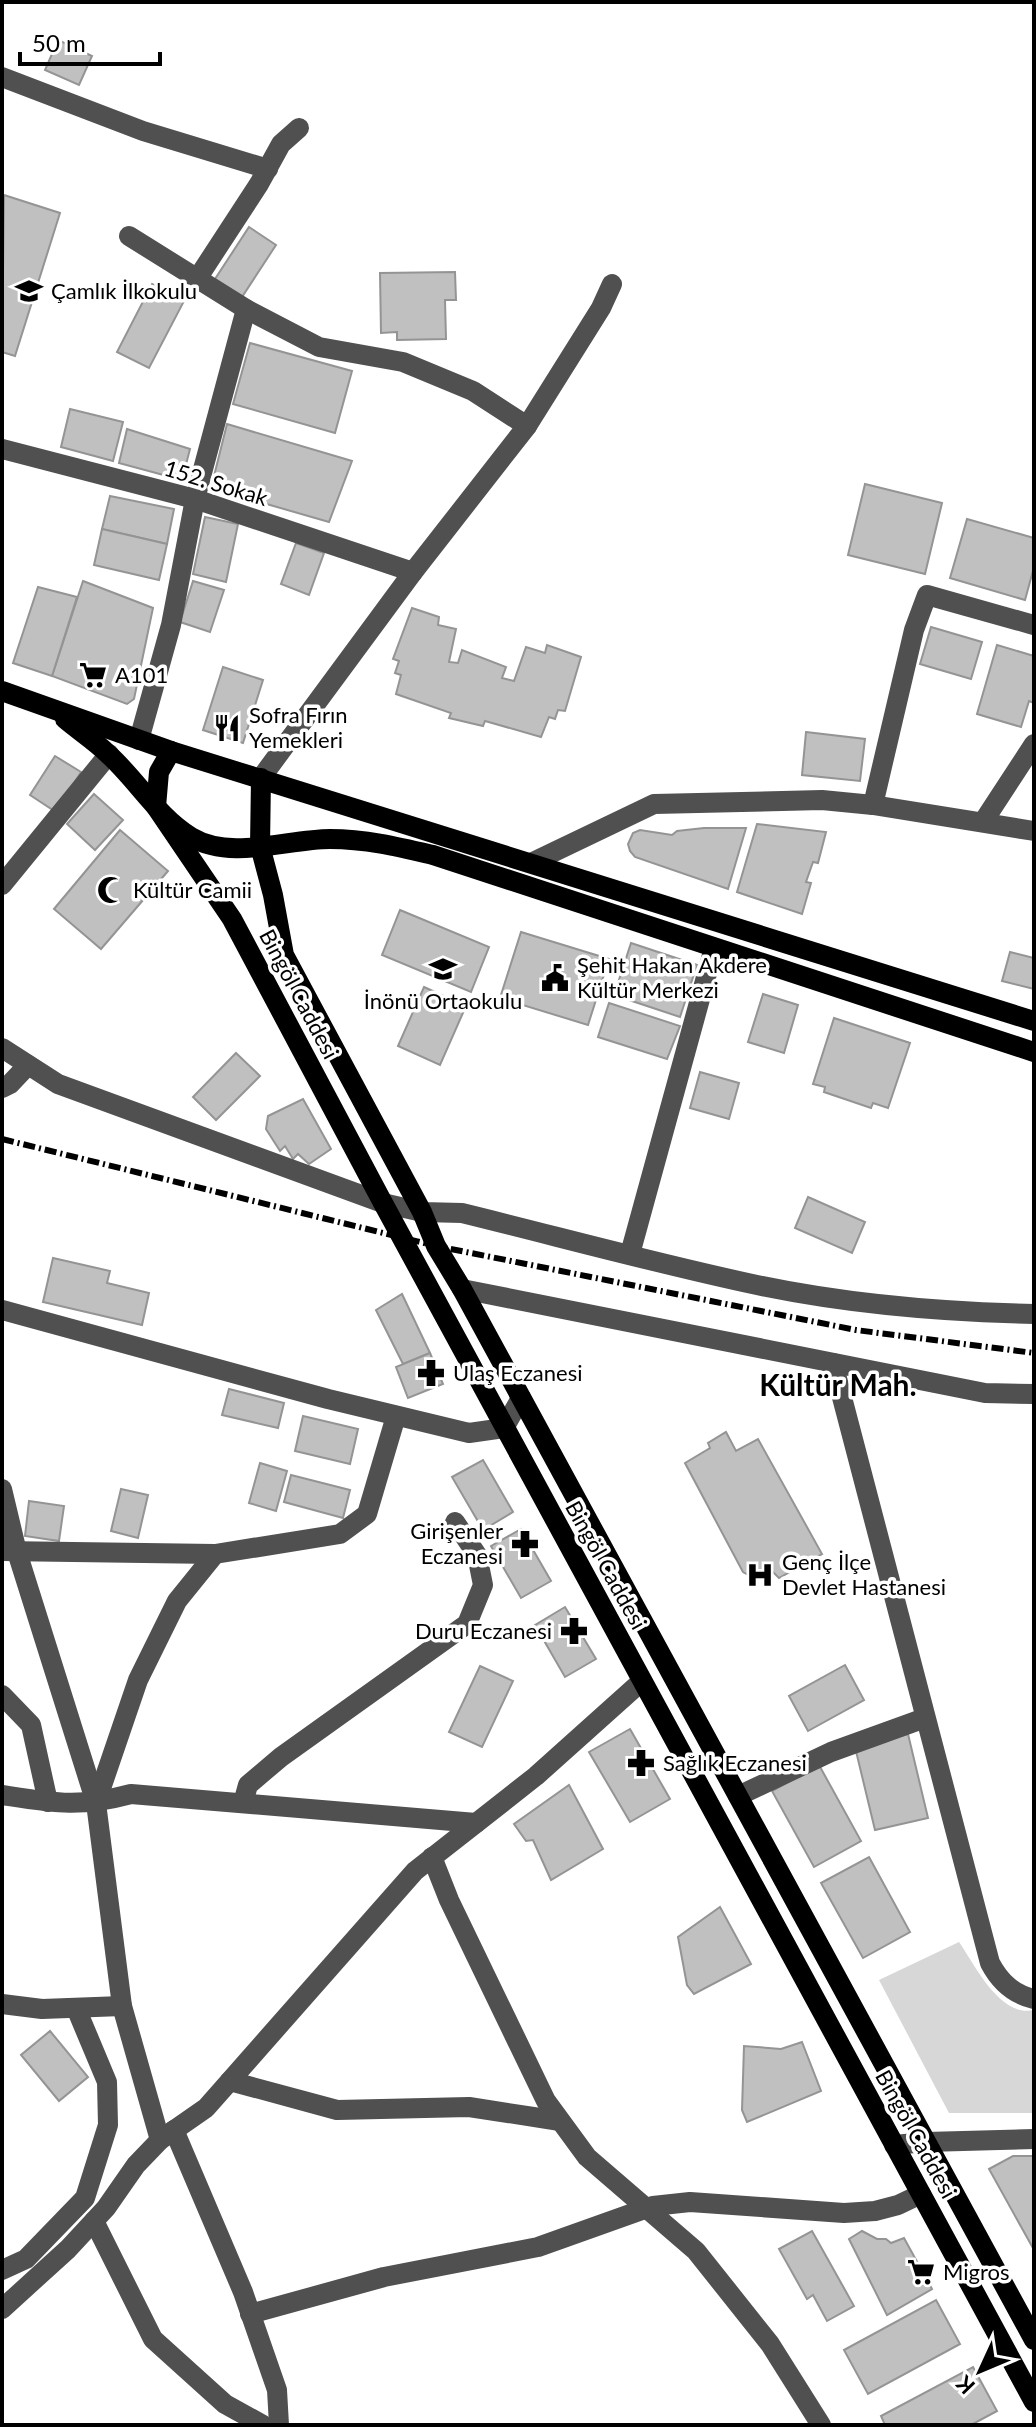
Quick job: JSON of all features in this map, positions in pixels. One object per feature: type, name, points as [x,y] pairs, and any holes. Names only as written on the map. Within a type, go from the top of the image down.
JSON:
[{"type":"main road","points":[[2,691],[171,751],[1034,1021]]},
{"type":"main road","points":[[53,709],[109,754],[156,807],[192,837],[221,847],[327,839],[366,840],[433,855],[1034,1052]]},
{"type":"main road","points":[[156,807],[159,772],[171,751]]},
{"type":"main road","name":"Bingöl Caddesi","points":[[261,778],[260,846],[284,955],[422,1212],[436,1246],[1034,2340]]},
{"type":"main road","name":"Bingöl Caddesi","points":[[156,807],[232,919],[504,1428],[1034,2402]]},
{"type":"street","points":[[2,77],[143,131],[268,169]]},
{"type":"street","points":[[197,279],[281,144],[299,128]]},
{"type":"street","points":[[129,236],[246,309],[319,347],[403,362],[473,391],[527,426]]},
{"type":"street","points":[[261,778],[413,572],[527,426],[601,308],[612,284]]},
{"type":"street","points":[[139,740],[171,625],[195,499],[246,309]]},
{"type":"street","name":"152. Sokak","points":[[2,449],[195,499],[413,572]]},
{"type":"street","points":[[873,805],[914,630],[927,595],[1034,625]]},
{"type":"street","points":[[983,822],[1034,744]]},
{"type":"street","points":[[6,875],[109,754]]},
{"type":"street","points":[[533,862],[654,804],[822,800],[873,805],[1034,831]]},
{"type":"street","points":[[630,1254],[714,948]]},
{"type":"street","points":[[2,1048],[58,1084],[383,1203],[422,1212],[462,1213],[758,1286],[960,1312],[1034,1314]]},
{"type":"street","points":[[2,1088],[28,1065]]},
{"type":"street","points":[[462,1289],[985,1393],[1034,1394]]},
{"type":"street","points":[[2,1310],[469,1433],[504,1428],[521,1398]]},
{"type":"street","points":[[833,1363],[990,1963],[1009,1988],[1034,1999]]},
{"type":"street","points":[[10,1551],[215,1554],[340,1534],[367,1514],[396,1416]]},
{"type":"street","points":[[2,1489],[10,1551],[96,1803],[122,2006],[167,2135],[250,2314],[277,2390],[279,2425]]},
{"type":"street","points":[[243,1803],[248,1785],[281,1757],[467,1624],[483,1585],[477,1555],[455,1522]]},
{"type":"street","points":[[96,1803],[138,1680],[177,1601],[215,1554]]},
{"type":"street","points":[[2,2309],[94,2221],[136,2165],[167,2135],[206,2108],[415,1871],[536,1776],[642,1681]]},
{"type":"street","points":[[2,1695],[31,1725],[48,1802]]},
{"type":"street","points":[[738,1796],[831,1752],[925,1718]]},
{"type":"street","points":[[2,1795],[48,1802],[96,1803],[131,1794],[476,1823]]},
{"type":"street","points":[[432,1857],[504,2018],[546,2101],[587,2157],[696,2251],[770,2344],[821,2425]]},
{"type":"street","points":[[2,2004],[42,2009],[122,2006]]},
{"type":"street","points":[[2,2270],[26,2259],[85,2198],[108,2125],[107,2082],[76,2008]]},
{"type":"street","points":[[230,2081],[337,2110],[469,2107],[560,2121]]},
{"type":"street","points":[[894,2145],[1034,2139]]},
{"type":"street","points":[[250,2314],[384,2277],[538,2247],[646,2208],[690,2202],[844,2213],[875,2211],[921,2194]]},
{"type":"street","points":[[94,2221],[153,2339],[225,2404],[263,2425]]},
{"type":"shaded area","points":[[959,1942],[1000,1998],[1010,2006],[1034,2010],[1034,2113],[949,2113],[879,1980]]},
{"type":"building","points":[[58,40],[92,56],[79,85],[45,70]]},
{"type":"building","points":[[4,195],[60,213],[15,356],[2,352]]},
{"type":"building","points":[[249,227],[276,245],[242,297],[215,279]]},
{"type":"building","points":[[455,272],[456,300],[445,300],[446,339],[397,340],[397,332],[381,333],[380,273]]},
{"type":"building","points":[[152,284],[184,301],[149,368],[117,352]]},
{"type":"building","points":[[250,343],[352,371],[335,433],[233,404]]},
{"type":"building","points":[[70,409],[123,422],[113,461],[61,447]]},
{"type":"building","points":[[227,424],[352,461],[329,522],[211,488]]},
{"type":"building","points":[[127,429],[190,449],[182,480],[119,463]]},
{"type":"building","points":[[865,484],[942,503],[925,574],[848,555]]},
{"type":"building","points":[[110,496],[174,509],[167,544],[102,529]]},
{"type":"building","points":[[205,517],[238,524],[226,582],[193,574]]},
{"type":"building","points":[[967,519],[1034,538],[1034,567],[1025,600],[950,578]]},
{"type":"building","points":[[102,529],[167,544],[159,580],[94,565]]},
{"type":"building","points":[[296,543],[324,553],[309,595],[281,584]]},
{"type":"building","points":[[83,581],[153,608],[134,699],[127,704],[52,676]]},
{"type":"building","points":[[193,581],[224,590],[210,632],[180,622]]},
{"type":"building","points":[[38,587],[77,597],[52,676],[13,663]]},
{"type":"building","points":[[412,608],[439,617],[438,625],[456,629],[449,662],[458,663],[462,650],[506,667],[502,678],[514,681],[526,647],[545,653],[547,645],[581,657],[565,711],[558,710],[555,719],[549,717],[541,737],[485,721],[483,726],[449,718],[451,713],[396,694],[401,675],[395,673],[399,661],[393,659]]},
{"type":"building","points":[[931,627],[982,642],[971,679],[920,664]]},
{"type":"building","points":[[997,645],[1034,656],[1034,703],[1029,701],[1021,727],[977,714]]},
{"type":"building","points":[[223,667],[263,680],[243,743],[203,730]]},
{"type":"building","points":[[806,732],[865,739],[860,781],[802,775]]},
{"type":"building","points":[[55,756],[81,772],[56,812],[30,795]]},
{"type":"building","points":[[94,794],[123,820],[95,850],[67,824]]},
{"type":"building","points":[[757,824],[826,832],[818,863],[813,862],[806,882],[811,883],[802,914],[737,892]]},
{"type":"building","points":[[746,828],[728,889],[635,857],[628,844],[633,833],[640,830],[672,835],[677,831]]},
{"type":"building","name":"Kültür Camii","points":[[120,830],[168,871],[101,949],[54,909]]},
{"type":"building","points":[[400,910],[489,947],[471,992],[382,955]]},
{"type":"building","name":"Şehit Hakan Akdere Kültür Merkezi","points":[[521,932],[609,959],[588,1025],[500,998]]},
{"type":"building","points":[[631,943],[697,965],[680,1017],[614,995]]},
{"type":"building","points":[[1010,952],[1034,958],[1034,989],[1002,981]]},
{"type":"building","points":[[424,987],[466,1006],[440,1065],[398,1046]]},
{"type":"building","points":[[763,994],[798,1005],[784,1053],[748,1042]]},
{"type":"building","points":[[609,1003],[680,1026],[667,1059],[598,1037]]},
{"type":"building","points":[[834,1018],[910,1043],[888,1108],[873,1103],[871,1108],[824,1092],[825,1087],[813,1084]]},
{"type":"building","points":[[236,1053],[260,1076],[216,1120],[193,1097]]},
{"type":"building","points":[[700,1072],[739,1083],[729,1119],[690,1108]]},
{"type":"building","points":[[303,1099],[331,1149],[309,1164],[298,1154],[293,1159],[285,1146],[280,1151],[266,1129],[268,1116]]},
{"type":"building","points":[[808,1197],[865,1222],[852,1253],[795,1228]]},
{"type":"building","points":[[53,1258],[110,1271],[107,1283],[149,1293],[142,1325],[43,1302]]},
{"type":"building","points":[[402,1294],[430,1353],[403,1364],[376,1310]]},
{"type":"building","points":[[430,1353],[443,1384],[408,1398],[396,1367]]},
{"type":"building","points":[[229,1389],[284,1403],[278,1428],[222,1415]]},
{"type":"building","points":[[303,1416],[358,1429],[350,1464],[295,1451]]},
{"type":"building","points":[[726,1432],[736,1451],[758,1439],[822,1554],[779,1578],[771,1570],[752,1577],[743,1572],[685,1463],[710,1448],[708,1443]]},
{"type":"building","points":[[483,1460],[513,1512],[483,1530],[452,1477]]},
{"type":"building","points":[[260,1463],[287,1471],[276,1511],[249,1503]]},
{"type":"building","points":[[291,1475],[350,1490],[343,1518],[284,1502]]},
{"type":"building","points":[[121,1489],[148,1495],[138,1538],[111,1531]]},
{"type":"building","points":[[29,1501],[64,1506],[59,1541],[25,1536]]},
{"type":"building","points":[[521,1529],[551,1581],[521,1598],[491,1546]]},
{"type":"building","points":[[565,1607],[596,1659],[565,1677],[535,1625]]},
{"type":"building","points":[[845,1665],[864,1700],[808,1731],[789,1696]]},
{"type":"building","points":[[480,1666],[513,1681],[482,1747],[449,1732]]},
{"type":"building","points":[[630,1729],[670,1799],[630,1822],[589,1752]]},
{"type":"building","points":[[908,1734],[928,1818],[875,1830],[855,1747]]},
{"type":"building","points":[[819,1765],[861,1841],[814,1867],[772,1791]]},
{"type":"building","points":[[569,1785],[603,1849],[551,1880],[533,1840],[526,1841],[514,1824]]},
{"type":"building","points":[[869,1857],[910,1932],[863,1958],[821,1883]]},
{"type":"building","points":[[720,1907],[751,1964],[694,1994],[687,1985],[678,1937]]},
{"type":"building","points":[[50,2031],[88,2077],[59,2101],[21,2055]]},
{"type":"building","points":[[802,2042],[821,2091],[747,2122],[742,2110],[744,2046],[781,2049]]},
{"type":"building","points":[[1013,2156],[1034,2156],[1034,2250],[989,2169]]},
{"type":"building","points":[[812,2231],[854,2306],[827,2321],[813,2295],[807,2299],[779,2249]]},
{"type":"building","points":[[862,2231],[891,2243],[904,2238],[932,2289],[887,2315],[849,2239]]},
{"type":"building","points":[[936,2300],[960,2344],[868,2394],[844,2350]]},
{"type":"building","points":[[973,2367],[997,2411],[971,2425],[885,2425],[881,2416]]},
{"type":"railway","points":[[2,1139],[436,1246],[856,1330],[1034,1353]]},
{"type":"place","name":"Çamlık İlkokulu","points":[[29,291]]},
{"type":"place","name":"A101","points":[[93,675]]},
{"type":"place","name":"Sofra Fırın Yemekleri","points":[[227,728]]},
{"type":"place","name":"Kültür Camii","points":[[111,890]]},
{"type":"place","name":"İnönü Ortaokulu","points":[[443,969]]},
{"type":"place","name":"Şehit Hakan Akdere Kültür Merkezi","points":[[555,978]]},
{"type":"place","name":"Ulaş Eczanesi","points":[[431,1373]]},
{"type":"place","name":"Girişenler Eczanesi","points":[[525,1544]]},
{"type":"place","name":"Genç İlçe Devlet Hastanesi","points":[[760,1575]]},
{"type":"place","name":"Duru Eczanesi","points":[[574,1631]]},
{"type":"place","name":"Sağlık Eczanesi","points":[[641,1763]]},
{"type":"place","name":"Migros","points":[[921,2272]]},
{"type":"district","name":"Kültür Mah.","points":[[838,1386]]}]
